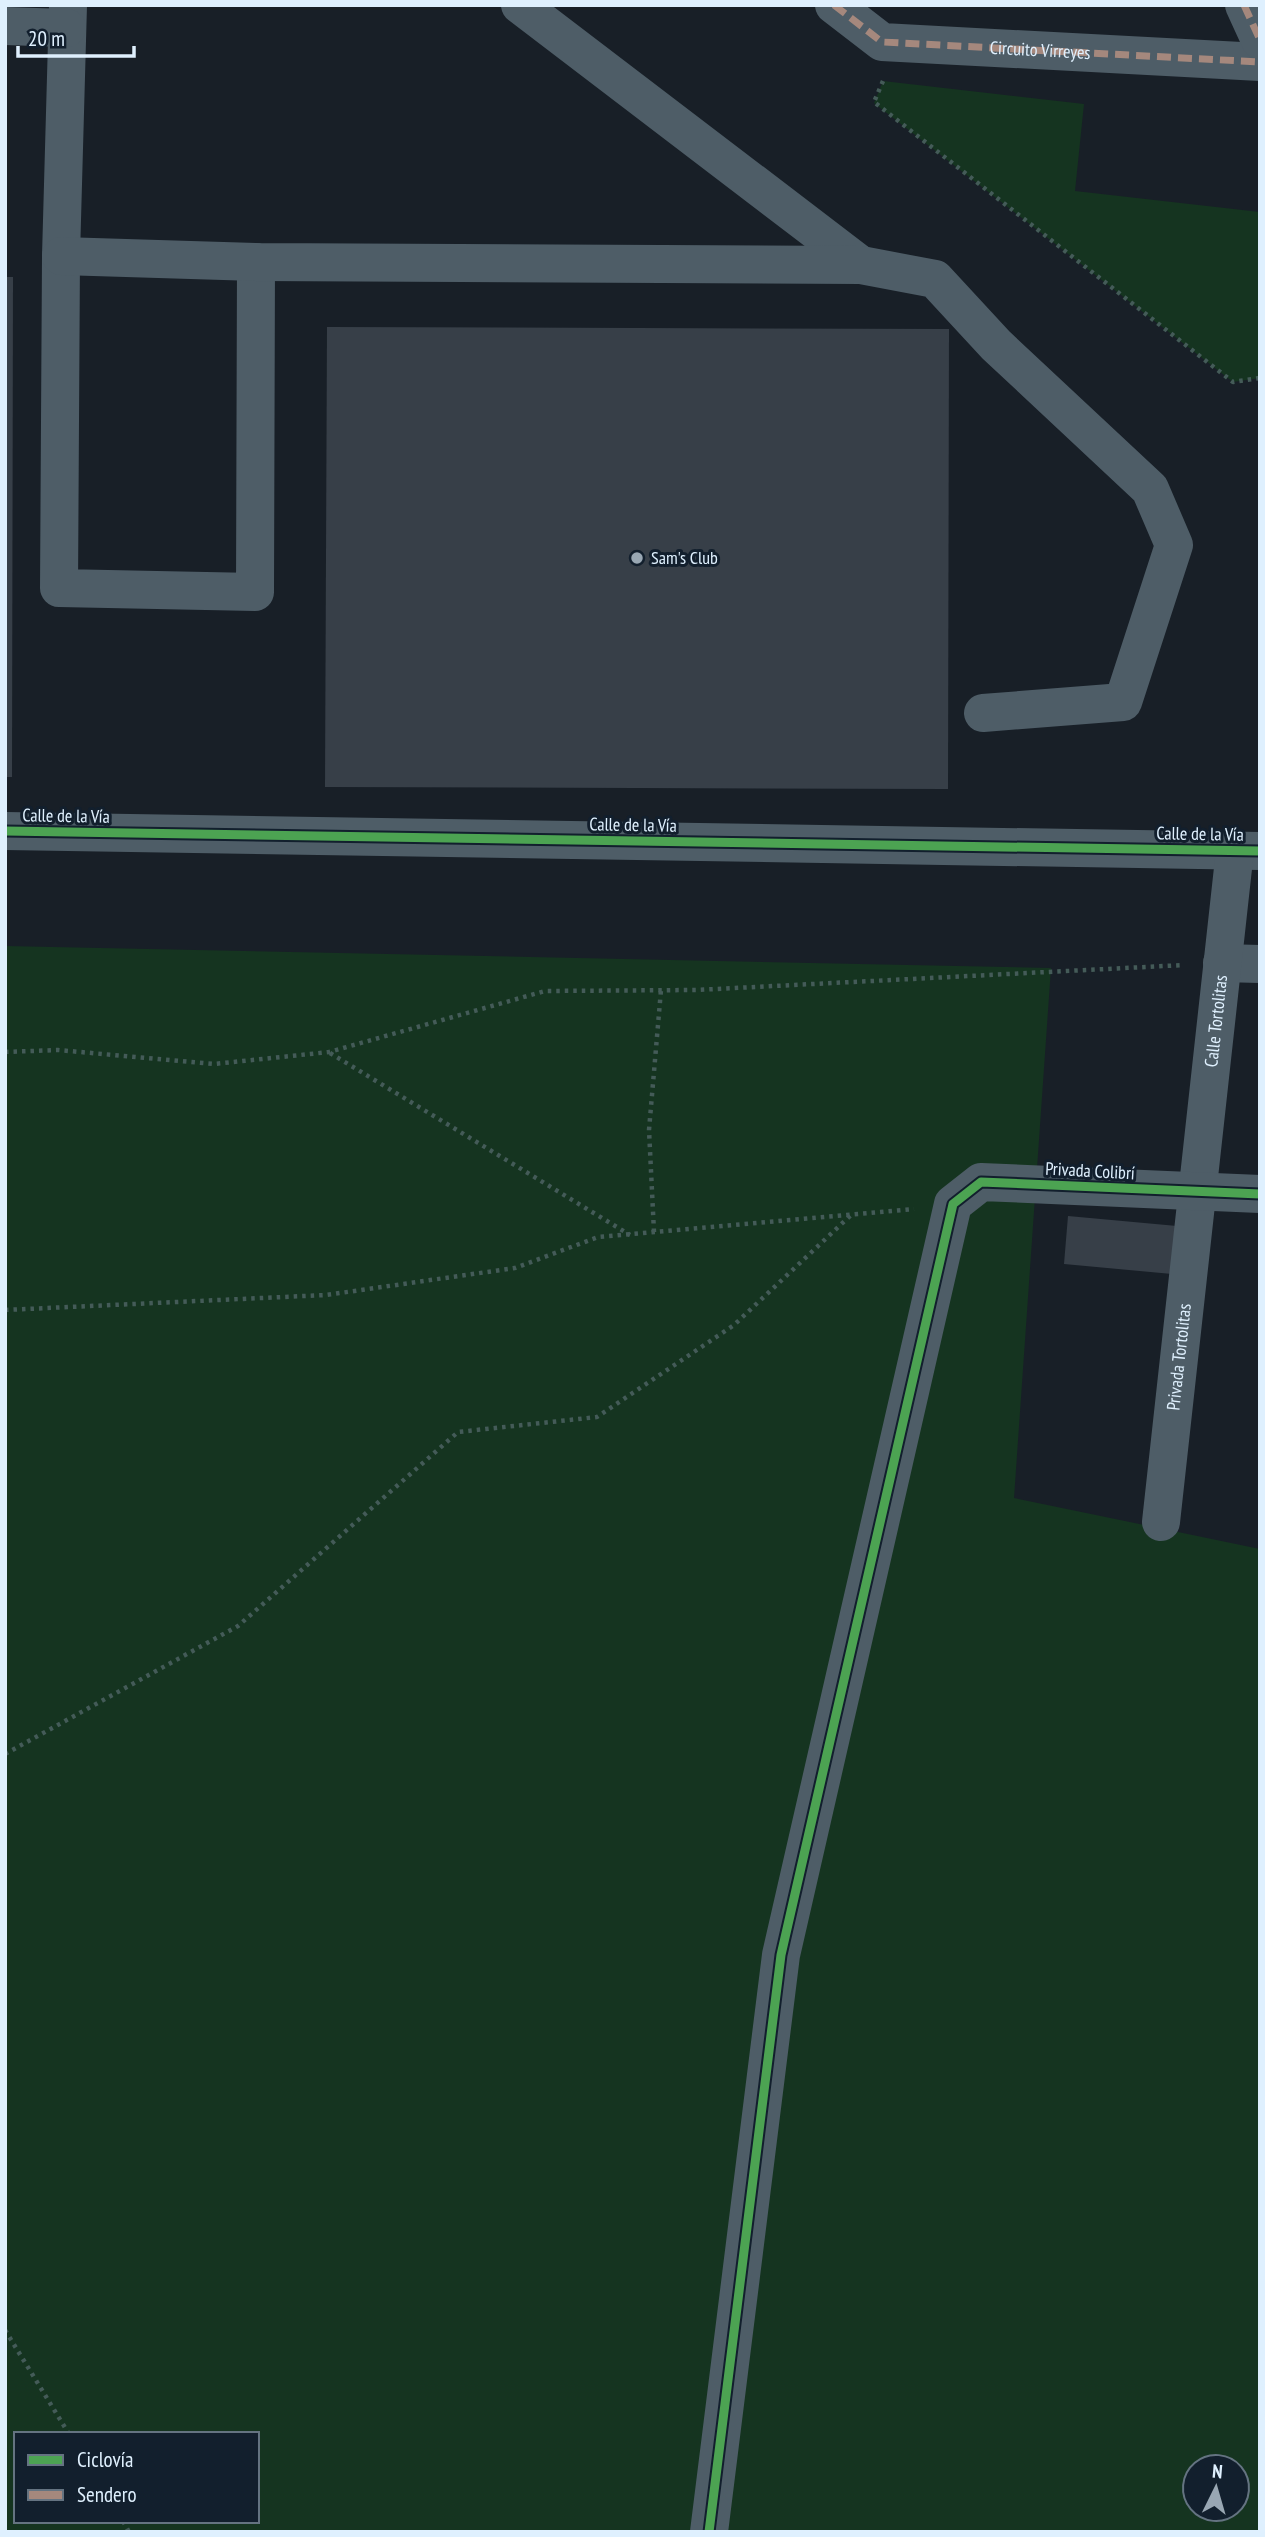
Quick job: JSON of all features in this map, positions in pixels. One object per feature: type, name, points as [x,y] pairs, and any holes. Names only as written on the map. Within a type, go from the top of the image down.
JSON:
[{"type":"street","points":[[520,5],[861,265]]},
{"type":"street","name":"Circuito Virreyes","points":[[834,5],[882,41],[1260,62]]},
{"type":"street","points":[[1244,5],[1260,40]]},
{"type":"street","points":[[5,26],[67,17],[61,257],[58,588],[255,592],[256,262]]},
{"type":"street","points":[[61,257],[256,262],[861,265],[935,279],[996,345],[1150,489],[1174,545],[1123,702],[983,713]]},
{"type":"street","name":"Calle de la Vía","points":[[5,831],[1247,850]]},
{"type":"street","name":"Calle Tortolitas","points":[[1198,1193],[1222,963],[1247,850]]},
{"type":"street","points":[[1222,963],[1260,964]]},
{"type":"street","name":"Privada Colibrí","points":[[967,1193],[1032,1183],[1260,1194]]},
{"type":"street","points":[[709,2532],[782,1955],[967,1193]]},
{"type":"street","name":"Privada Tortolitas","points":[[1161,1522],[1198,1193]]},
{"type":"path","points":[[883,81],[874,103],[1233,382],[1260,378]]},
{"type":"path","points":[[5,1052],[58,1050],[214,1064],[329,1052],[545,991],[661,990],[1222,963]]},
{"type":"path","points":[[654,1232],[649,1130],[661,990]]},
{"type":"path","points":[[329,1052],[630,1235]]},
{"type":"path","points":[[5,1310],[326,1296],[515,1268],[598,1237],[851,1215],[967,1193]]},
{"type":"path","points":[[5,1754],[239,1626],[458,1432],[597,1417],[734,1325],[851,1215]]},
{"type":"path","points":[[5,2330],[68,2432]]},
{"type":"green space","points":[[883,81],[1084,104],[1075,191],[1260,212],[1260,378],[1233,382],[874,103]]},
{"type":"green space","points":[[5,946],[1051,968],[1014,1498],[1260,1549],[1260,2532],[5,2532]]},
{"type":"building","points":[[5,277],[13,277],[12,777],[5,777]]},
{"type":"building","name":"Sam's Club","points":[[327,327],[949,329],[948,789],[325,787]]},
{"type":"building","points":[[1068,1216],[1177,1226],[1172,1274],[1064,1264]]},
{"type":"marked path","points":[[834,5],[882,42],[1260,62]]},
{"type":"marked path","points":[[1244,5],[1260,40]]},
{"type":"cycle path","points":[[5,831],[1260,851]]},
{"type":"cycle path","points":[[709,2532],[781,1955],[953,1204],[981,1182],[1260,1194]]},
{"type":"place","name":"Sam's Club","points":[[637,558]]}]
